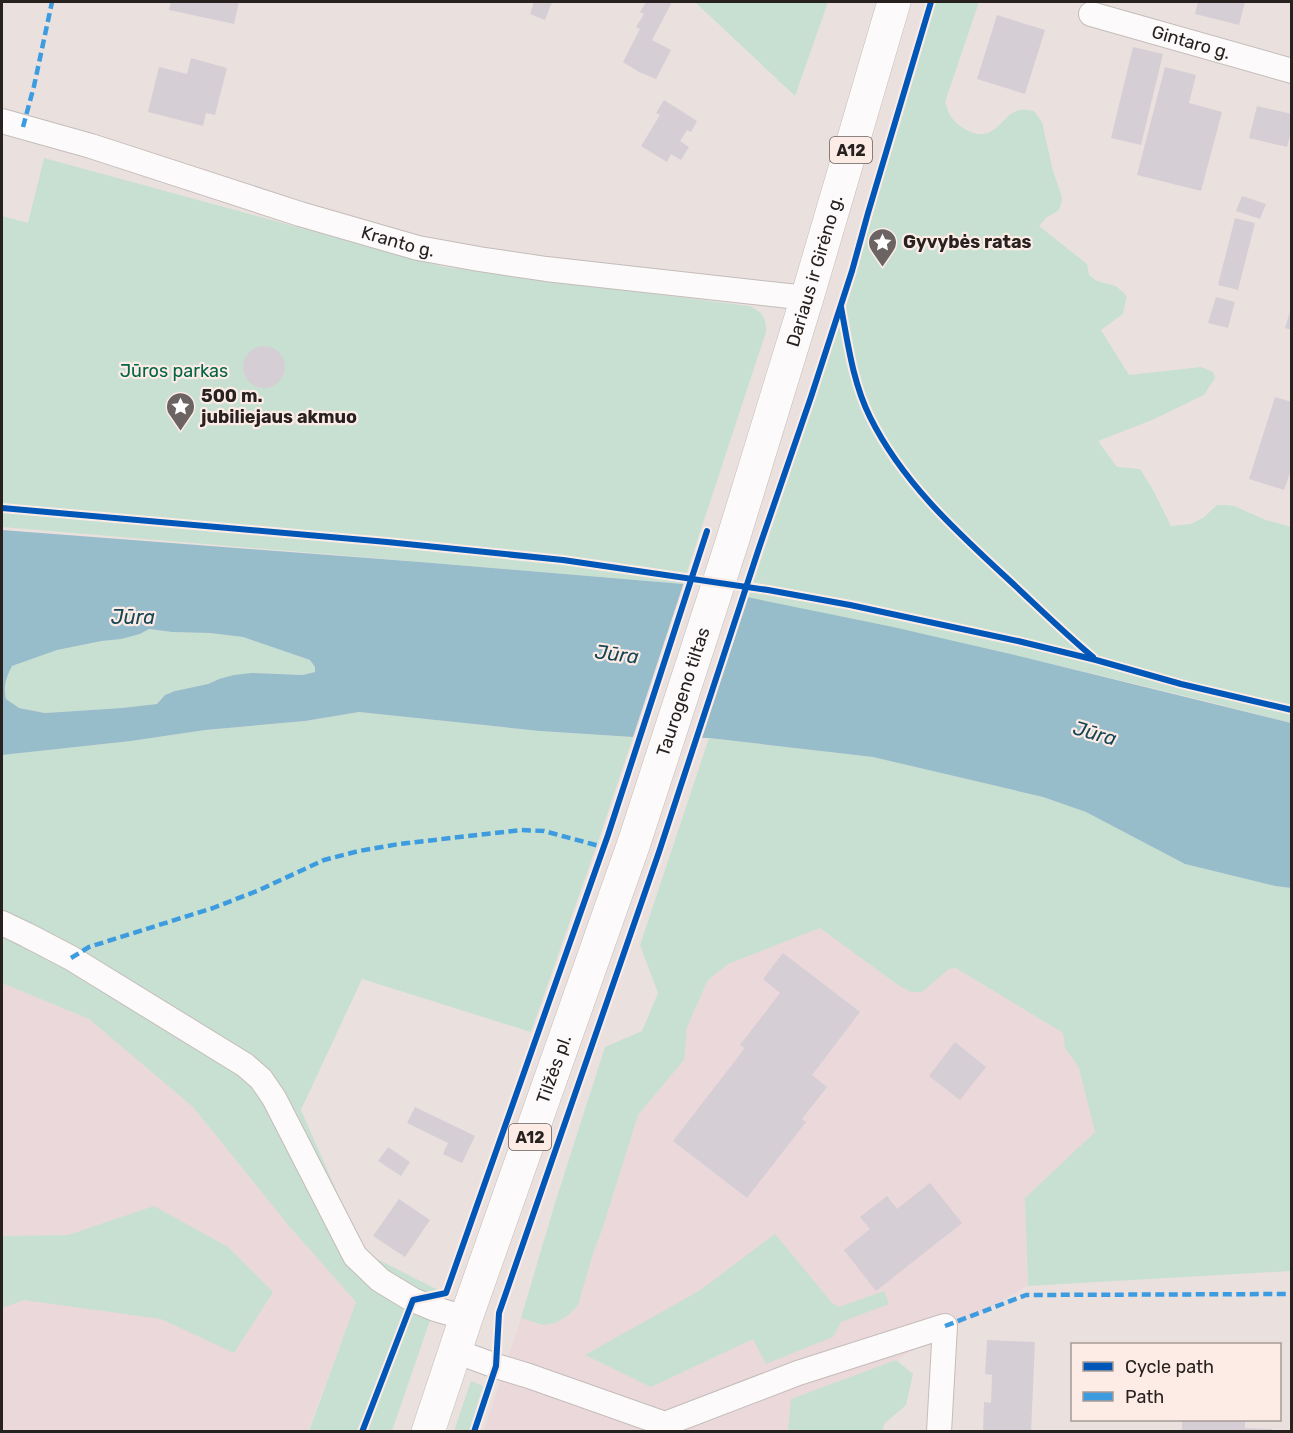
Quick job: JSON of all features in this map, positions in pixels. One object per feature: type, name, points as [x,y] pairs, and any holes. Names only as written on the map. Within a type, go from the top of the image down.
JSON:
[{"type":"highway","name":"Dariaus ir Girėno g.","points":[[733,539],[894,2]]},
{"type":"highway","name":"Taurogeno tiltas","points":[[634,843],[733,539]]},
{"type":"highway","name":"Tilžės pl.","points":[[428,1431],[634,843]]},
{"type":"street","name":"Gintaro g.","points":[[1091,14],[1292,71]]},
{"type":"street","name":"Kranto g.","points":[[2,121],[91,146],[300,214],[418,248],[546,269],[807,298]]},
{"type":"street","points":[[2,923],[71,958],[245,1065],[261,1079],[274,1098],[355,1256],[380,1280],[413,1300],[466,1318]]},
{"type":"street","points":[[455,1351],[665,1424],[798,1373],[945,1326],[939,1431]]},
{"type":"shaded area","points":[[820,928],[898,985],[922,992],[949,969],[956,968],[1063,1033],[1065,1048],[1079,1068],[1096,1132],[1025,1198],[1028,1286],[896,1360],[791,1399],[788,1431],[483,1432],[521,1318],[543,1325],[555,1323],[569,1315],[578,1305],[638,1115],[684,1060],[687,1027],[708,980],[728,964]]},
{"type":"shaded area","points":[[2,983],[89,1019],[193,1107],[289,1226],[356,1302],[308,1431],[2,1431]]},
{"type":"green space","points":[[695,2],[828,2],[795,96]]},
{"type":"green space","points":[[935,2],[979,2],[945,102],[953,119],[968,131],[979,134],[990,132],[1013,112],[1019,110],[1034,111],[1042,122],[1062,200],[1059,210],[1046,218],[1039,226],[1087,264],[1089,275],[1097,281],[1116,286],[1127,296],[1123,314],[1101,330],[1129,375],[1201,367],[1213,372],[1215,378],[1204,395],[1152,420],[1098,441],[1117,467],[1140,469],[1171,526],[1191,524],[1203,518],[1217,505],[1227,505],[1291,527],[1291,723],[1021,657],[748,598],[851,291]]},
{"type":"green space","name":"Jūros parkas","points":[[44,158],[444,267],[749,306],[758,310],[763,316],[766,332],[683,584],[2,527],[2,216],[28,223]]},
{"type":"green space","points":[[149,629],[243,637],[310,660],[316,672],[303,675],[252,673],[219,679],[165,695],[157,704],[122,708],[45,713],[19,708],[6,699],[6,682],[12,666],[57,650],[140,634]]},
{"type":"green space","points":[[359,712],[540,731],[633,737],[531,1032],[362,979],[301,1110],[359,1242],[375,1258],[440,1291],[392,1431],[309,1431],[356,1302],[289,1226],[193,1107],[89,1019],[2,983],[2,755],[131,741],[205,730],[305,721]]},
{"type":"green space","points":[[709,738],[873,757],[1043,797],[1086,812],[1185,864],[1291,888],[1291,1271],[1028,1286],[1025,1198],[1095,1132],[1079,1068],[1065,1048],[1063,1033],[956,968],[949,969],[922,992],[911,992],[820,928],[728,964],[708,980],[687,1027],[684,1060],[638,1115],[578,1305],[569,1315],[555,1323],[543,1325],[521,1318],[605,1047],[642,1031],[658,993],[640,945]]},
{"type":"green space","points":[[154,1206],[228,1247],[273,1292],[234,1353],[161,1319],[24,1300],[2,1308],[2,1236],[68,1235]]},
{"type":"green space","points":[[775,1234],[832,1303],[839,1307],[884,1291],[889,1304],[841,1322],[833,1337],[766,1364],[753,1339],[651,1387],[585,1355],[699,1291]]},
{"type":"green space","points":[[896,1360],[913,1374],[906,1405],[884,1424],[883,1431],[788,1431],[791,1399]]},
{"type":"green space","points":[[471,1381],[483,1386],[469,1431],[454,1431]]},
{"type":"water","name":"Jūra","points":[[2,530],[683,584],[893,627],[1291,723],[1291,888],[1185,864],[1086,812],[1043,797],[873,757],[709,738],[633,737],[540,731],[359,712],[305,721],[205,730],[131,741],[2,755]],"holes":[[[149,629],[243,637],[310,660],[315,667],[315,672],[303,675],[252,673],[234,675],[208,684],[175,691],[165,695],[157,704],[122,708],[45,713],[19,708],[6,699],[6,682],[12,666],[57,650],[121,639]]]},
{"type":"pier","points":[[684,582],[749,595],[701,741],[632,740]]},
{"type":"building","points":[[171,2],[239,2],[234,24],[169,10]]},
{"type":"building","points":[[534,2],[552,2],[545,20],[530,14]]},
{"type":"building","points":[[646,2],[672,2],[652,40],[671,50],[656,79],[623,62],[640,29],[636,27],[644,14],[640,12]]},
{"type":"building","points":[[1198,2],[1245,2],[1239,25],[1195,14]]},
{"type":"building","points":[[997,15],[1045,30],[1025,94],[977,79]]},
{"type":"building","points":[[1133,47],[1163,54],[1141,145],[1111,138]]},
{"type":"building","points":[[191,58],[227,68],[215,115],[206,113],[203,126],[148,112],[159,67],[187,74]]},
{"type":"building","points":[[1165,67],[1196,75],[1189,103],[1222,112],[1201,191],[1137,175]]},
{"type":"building","points":[[664,100],[697,121],[691,132],[687,130],[680,141],[689,147],[681,160],[671,154],[667,162],[641,146],[660,115],[656,113]]},
{"type":"building","points":[[1257,106],[1292,114],[1292,127],[1287,147],[1249,138]]},
{"type":"building","points":[[1242,196],[1266,204],[1260,219],[1236,211]]},
{"type":"building","points":[[1235,218],[1255,223],[1238,290],[1218,285]]},
{"type":"building","points":[[1216,297],[1235,302],[1228,328],[1208,323]]},
{"type":"building","points":[[1292,308],[1292,330],[1285,328]]},
{"type":"building","points":[[264,346],[272,347],[279,352],[284,359],[284,375],[279,382],[272,387],[264,388],[256,387],[249,382],[244,375],[243,367],[244,359],[249,352],[256,347]]},
{"type":"building","points":[[1275,397],[1292,402],[1292,467],[1284,490],[1249,479]]},
{"type":"building","points":[[783,953],[860,1012],[812,1075],[827,1087],[802,1119],[806,1122],[747,1198],[673,1141],[745,1048],[740,1045],[780,993],[763,979]]},
{"type":"building","points":[[955,1042],[986,1067],[960,1100],[929,1076]]},
{"type":"building","points":[[415,1107],[475,1136],[462,1163],[443,1154],[448,1143],[407,1123]]},
{"type":"building","points":[[388,1147],[410,1162],[401,1176],[378,1161]]},
{"type":"building","points":[[930,1183],[962,1223],[876,1291],[844,1250],[870,1229],[860,1217],[887,1196],[897,1209]]},
{"type":"building","points":[[399,1199],[430,1220],[405,1257],[373,1236]]},
{"type":"building","points":[[987,1340],[1035,1342],[1031,1432],[983,1432],[984,1402],[991,1403],[992,1375],[985,1374]]},
{"type":"building","points":[[1182,1421],[1245,1421],[1245,1428],[1272,1429],[1272,1432],[1182,1430]]},
{"type":"marked path","points":[[23,127],[52,2]]},
{"type":"marked path","points":[[71,958],[89,947],[213,908],[257,891],[324,860],[359,851],[521,830],[544,831],[603,847]]},
{"type":"marked path","points":[[945,1326],[1026,1295],[1292,1294]]},
{"type":"cycle path","points":[[474,1432],[496,1366],[499,1313],[659,852],[811,397],[852,271],[931,2]]},
{"type":"cycle path","points":[[841,307],[859,391],[870,417],[898,463],[932,505],[970,543],[1093,657]]},
{"type":"cycle path","points":[[2,508],[563,560],[768,590],[1018,641],[1181,684],[1292,710]]},
{"type":"cycle path","points":[[362,1432],[413,1300],[446,1293],[608,835],[707,531]]},
{"type":"place","name":"Gyvybės ratas","points":[[882,268]]},
{"type":"place","name":"500 m. jubiliejaus akmuo","points":[[180,432]]}]
